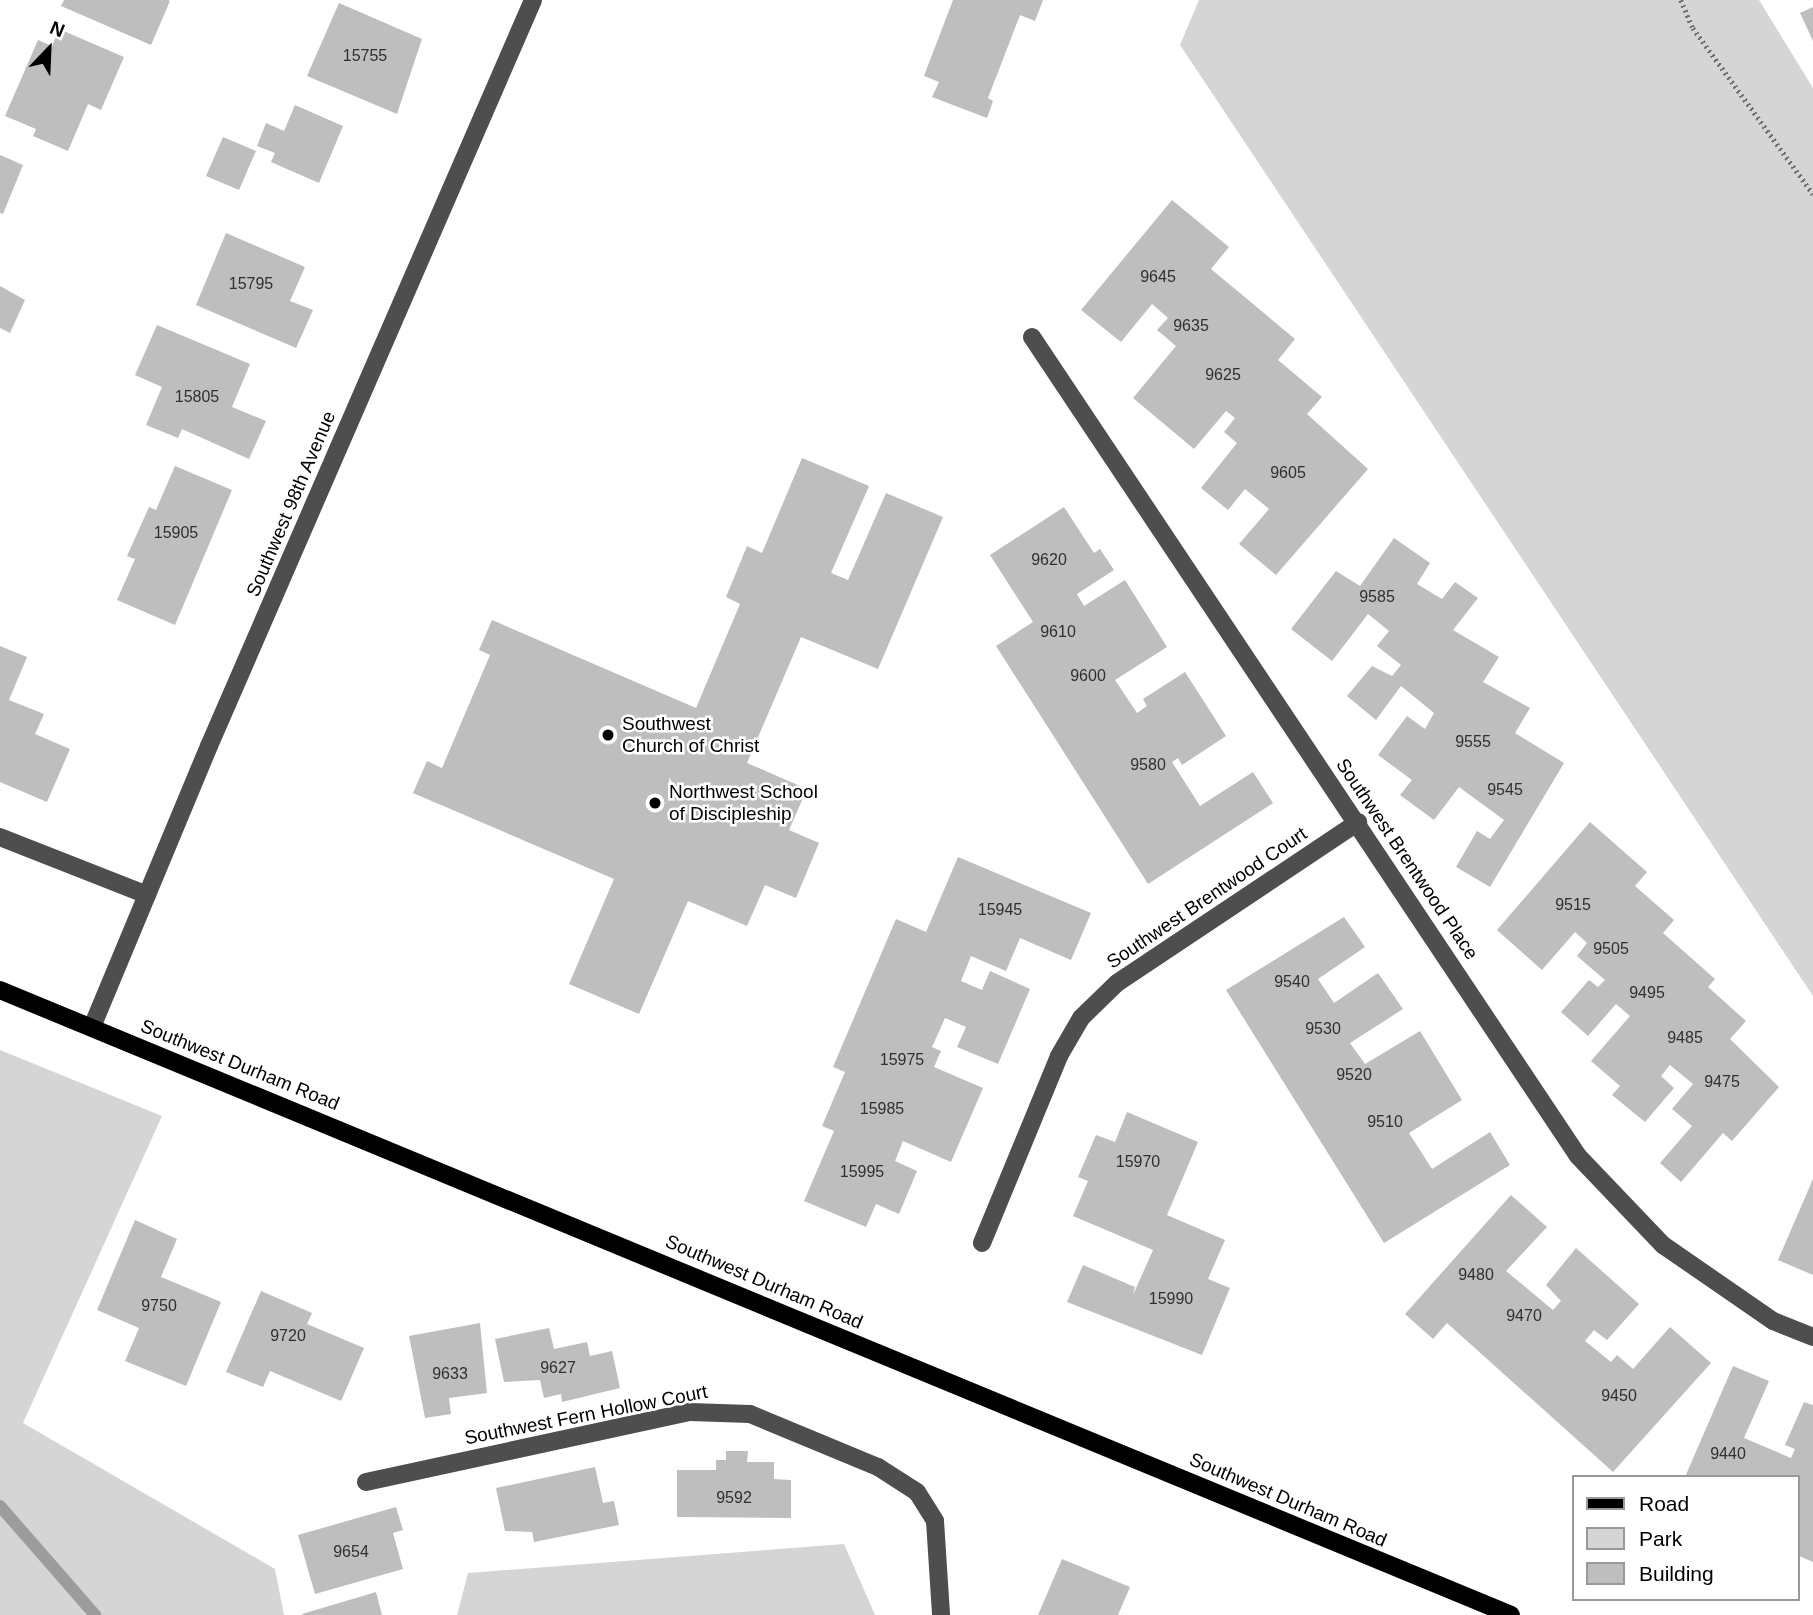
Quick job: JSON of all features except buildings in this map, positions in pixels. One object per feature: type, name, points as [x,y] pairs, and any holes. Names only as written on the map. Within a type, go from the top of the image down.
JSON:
[{"type":"main road","name":"Southwest Durham Road","points":[[0,990],[1511,1615]]},
{"type":"street","name":"Southwest 98th Avenue","points":[[92,1027],[533,0]]},
{"type":"street","name":"Southwest Brentwood Place","points":[[1032,337],[1578,1156],[1663,1245],[1773,1321],[1813,1337]]},
{"type":"street","name":"Southwest Brentwood Court","points":[[982,1243],[1059,1056],[1081,1018],[1117,983],[1357,822]]},
{"type":"street","points":[[0,837],[147,895]]},
{"type":"street","name":"Southwest Fern Hollow Court","points":[[366,1482],[690,1412],[729,1410],[795,1431],[903,1480],[929,1506],[938,1535],[941,1615]]},
{"type":"path","points":[[1681,0],[1693,28],[1813,194]]},
{"type":"green space","points":[[1199,0],[1759,0],[1813,88],[1813,996],[1180,45]]},
{"type":"green space","points":[[0,1050],[162,1116],[23,1423],[275,1569],[284,1615],[0,1615]]},
{"type":"green space","points":[[844,1544],[875,1615],[457,1615],[468,1573]]},
{"type":"waterway","points":[[0,1506],[95,1615]]},
{"type":"place","name":"Southwest Church of Christ","points":[[608,735]]},
{"type":"place","name":"Northwest School of Discipleship","points":[[655,803]]}]
